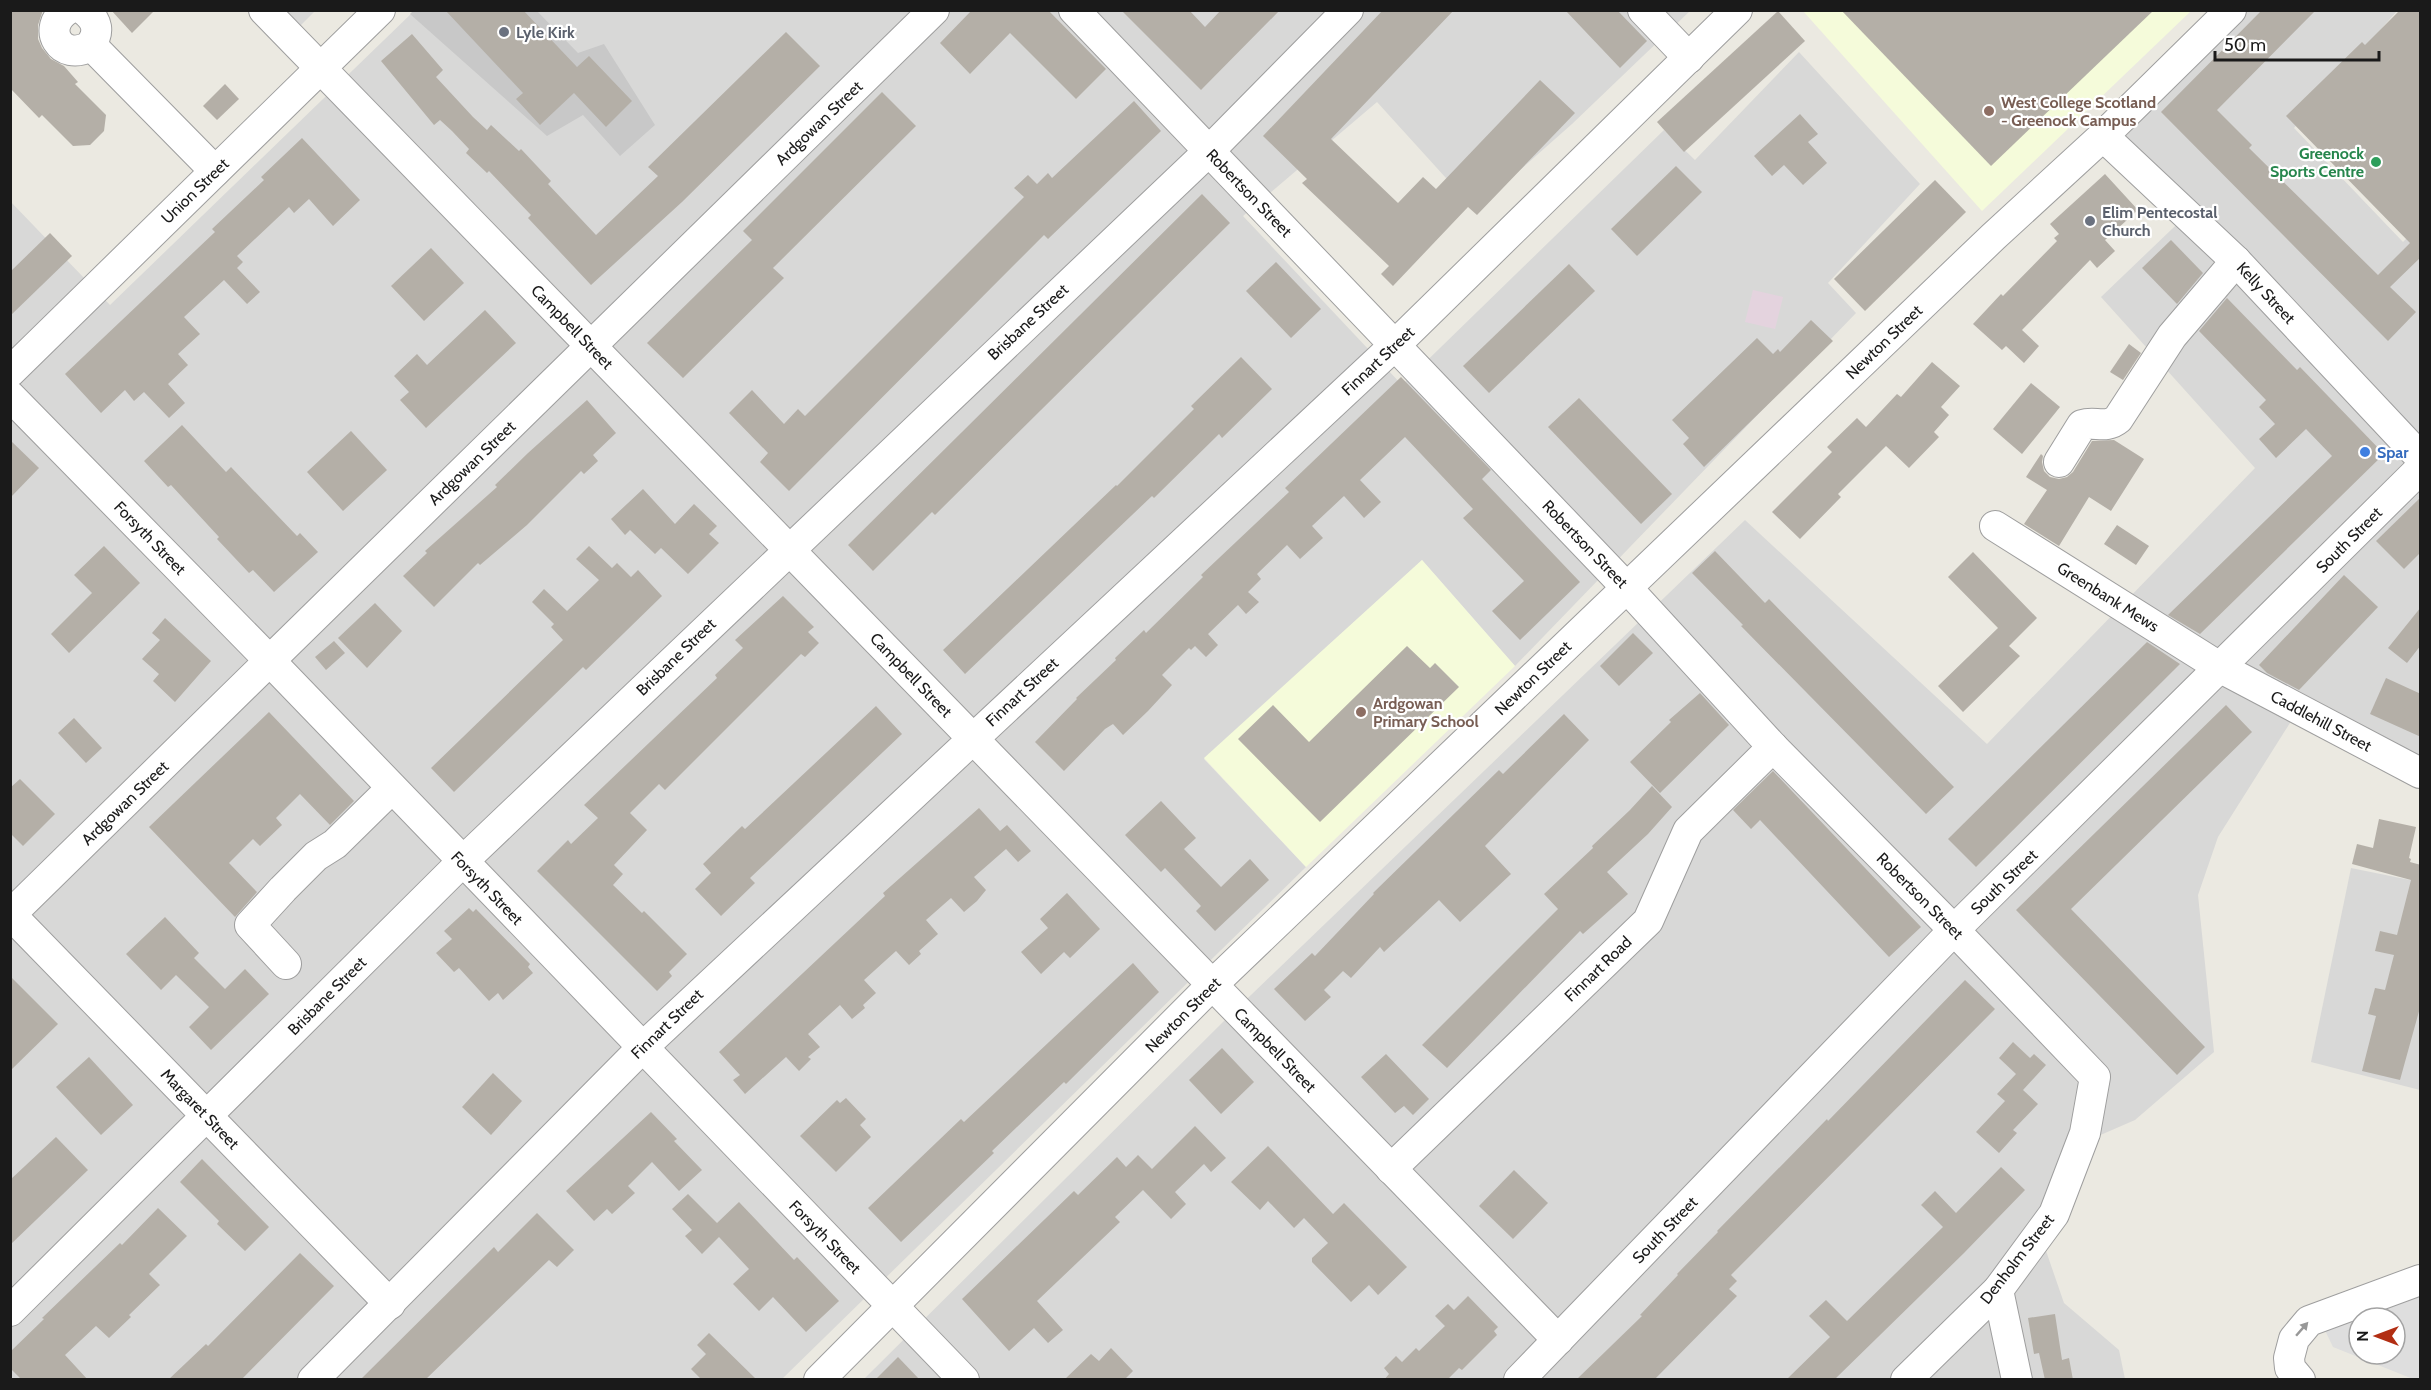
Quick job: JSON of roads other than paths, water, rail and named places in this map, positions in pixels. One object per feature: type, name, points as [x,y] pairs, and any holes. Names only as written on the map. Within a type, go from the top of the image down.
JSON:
[{"type":"street","points":[[67,10],[56,21],[54,29],[60,45],[66,50],[75,51],[83,50],[91,45],[97,31],[96,22],[84,10]]},
{"type":"street","name":"Campbell Street","points":[[264,10],[1558,1340]]},
{"type":"street","name":"Union Street","points":[[10,372],[380,10]]},
{"type":"street","name":"Ardgowan Street","points":[[11,915],[934,10]]},
{"type":"street","name":"Robertson Street","points":[[1074,10],[1627,588],[1773,747],[2095,1077]]},
{"type":"street","name":"Brisbane Street","points":[[10,1311],[462,862],[1209,151],[1348,10]]},
{"type":"street","points":[[1643,10],[1689,58]]},
{"type":"street","name":"Finnart Street","points":[[313,1380],[642,1048],[1395,345],[1737,10]]},
{"type":"street","name":"Newton Street","points":[[819,1380],[1212,985],[1985,245],[2103,136],[2231,10]]},
{"type":"street","points":[[91,45],[215,171]]},
{"type":"street","name":"Kelly Street","points":[[2103,136],[2236,261],[2421,457]]},
{"type":"street","points":[[2059,462],[2082,425],[2088,423],[2108,425],[2118,419],[2172,336],[2236,261]]},
{"type":"street","name":"Forsyth Street","points":[[10,396],[270,661],[964,1380]]},
{"type":"street","name":"South Street","points":[[1519,1380],[1954,930],[2421,469]]},
{"type":"street","name":"Greenbank Mews","points":[[1995,525],[2221,668]]},
{"type":"street","name":"Caddlehill Street","points":[[2221,668],[2421,773]]},
{"type":"street","name":"Finnart Road","points":[[1391,1169],[1648,921],[1688,831],[1773,747]]},
{"type":"street","points":[[286,964],[250,926],[308,864],[335,844],[392,788]]},
{"type":"street","name":"Margaret Street","points":[[11,915],[390,1304]]},
{"type":"street","name":"Denholm Street","points":[[1906,1380],[1998,1290],[2054,1214],[2085,1133],[2095,1077]]},
{"type":"street","points":[[2290,1372],[2294,1339],[2309,1321],[2332,1318],[2421,1280]]},
{"type":"street","points":[[1998,1290],[2017,1380]]},
{"type":"place","name":"Lyle Kirk","points":[[504,32]]},
{"type":"place","name":"West College Scotland - Greenock Campus","points":[[1989,111]]},
{"type":"place","name":"Greenock Sports Centre","points":[[2376,162]]},
{"type":"place","name":"Elim Pentecostal Church","points":[[2090,221]]},
{"type":"place","name":"Spar","points":[[2365,452]]},
{"type":"place","name":"Ardgowan Primary School","points":[[1361,712]]}]
